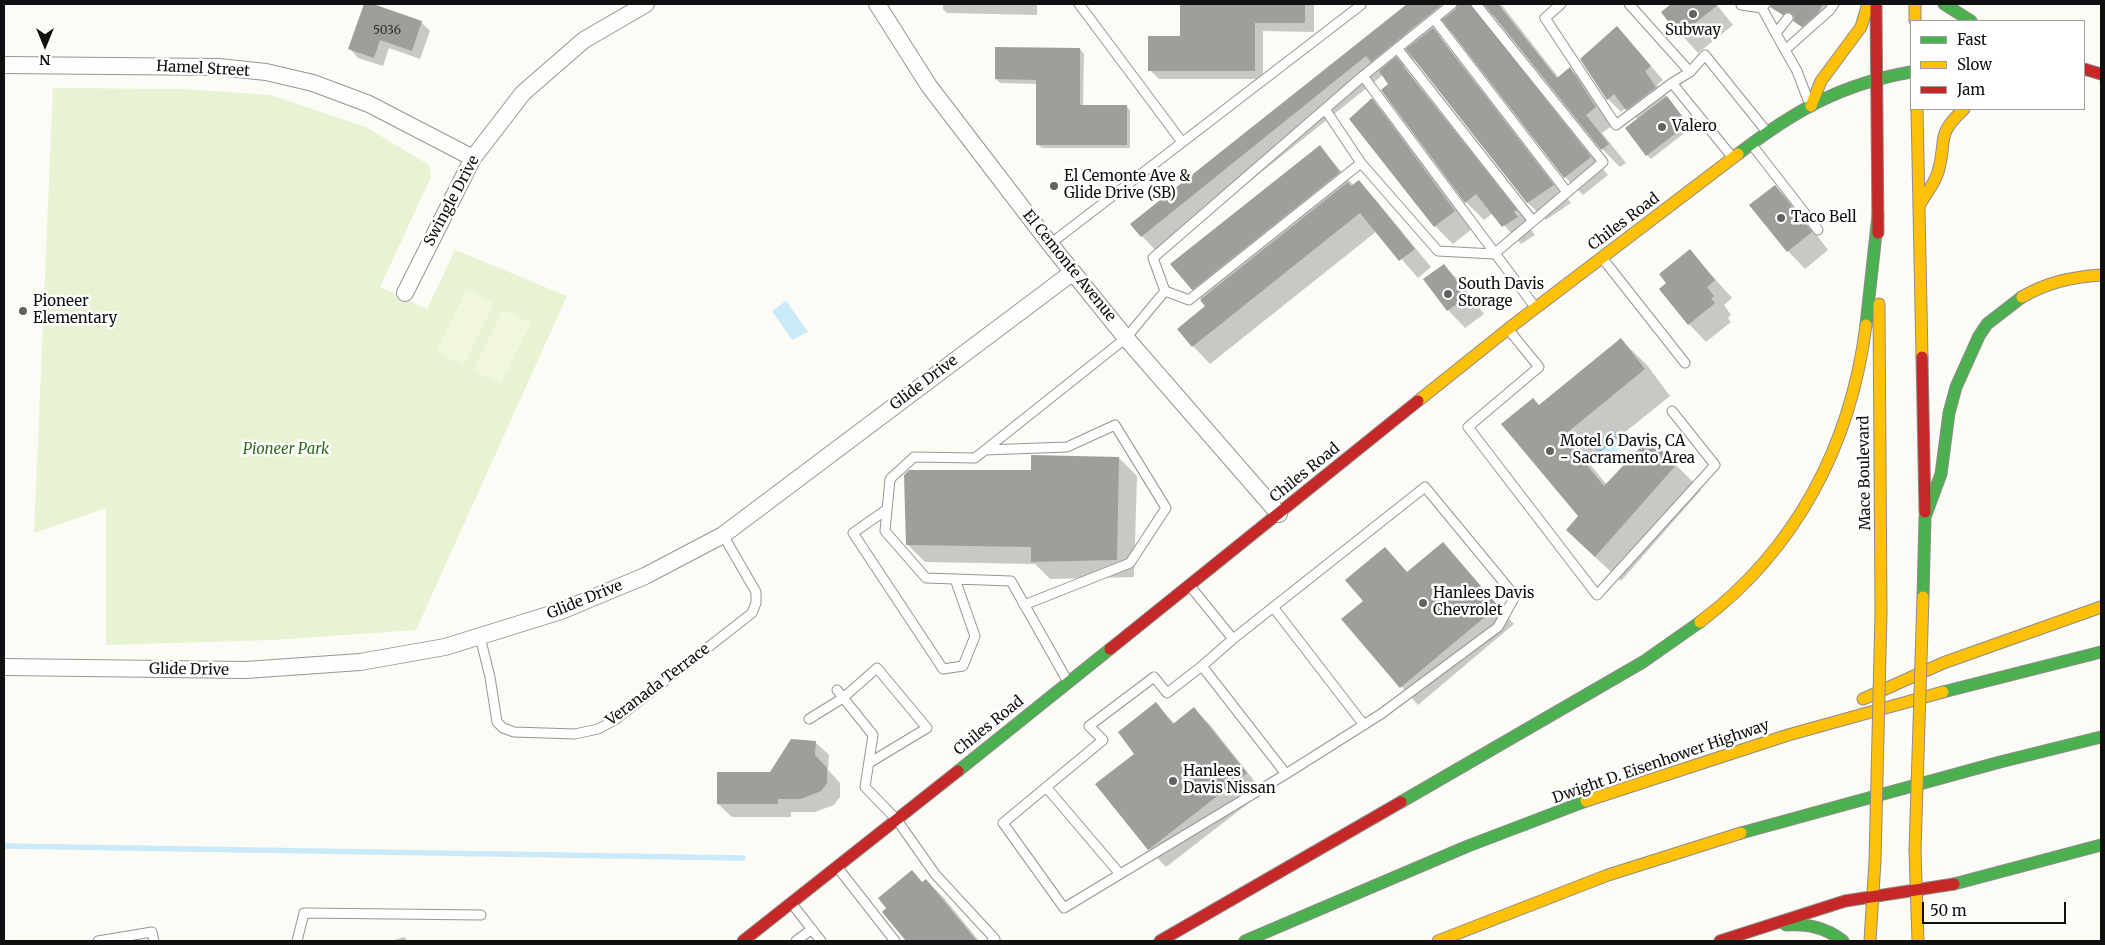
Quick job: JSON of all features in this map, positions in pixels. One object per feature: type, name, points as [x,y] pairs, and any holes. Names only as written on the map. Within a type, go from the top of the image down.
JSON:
[{"type":"main road","points":[[1811,106],[1821,81],[1861,27],[1868,4]]},
{"type":"main road","name":"Mace Boulevard","points":[[1871,940],[1874,896],[1882,612],[1876,4]]},
{"type":"main road","points":[[1915,4],[1915,20]]},
{"type":"main road","points":[[1944,4],[1970,20]]},
{"type":"main road","points":[[2085,69],[2101,74]]},
{"type":"main road","name":"Chiles Road","points":[[743,941],[838,868],[1508,329],[1767,132],[1811,106],[1877,78],[1910,72]]},
{"type":"main road","points":[[1917,110],[1925,517],[1915,851],[1918,936]]},
{"type":"main road","points":[[1918,208],[1938,172],[1942,139],[1948,124],[1963,110]]},
{"type":"main road","points":[[1160,941],[1644,662],[1709,615],[1761,568],[1799,518],[1820,481],[1852,403],[1866,323],[1878,215]]},
{"type":"main road","points":[[1925,517],[1941,474],[1949,413],[1956,387],[1979,336],[1987,324],[2016,300],[2042,285],[2072,277],[2101,275]]},
{"type":"main road","points":[[1780,737],[1943,663],[2101,606]]},
{"type":"main road","name":"Dwight D. Eisenhower Highway","points":[[1245,941],[1394,876],[1601,796],[1780,737],[1979,680],[2101,652]]},
{"type":"main road","points":[[1438,941],[1490,919],[1617,871],[1756,827],[2101,737]]},
{"type":"main road","points":[[1720,941],[1845,901],[1917,891],[1957,883],[2101,845]]},
{"type":"main road","points":[[1765,927],[1808,923],[1832,932],[1843,941]]},
{"type":"street","name":"Swingle Drive","points":[[405,293],[473,158],[523,93],[584,40],[646,4]]},
{"type":"street","name":"El Cemonte Avenue","points":[[877,4],[930,86],[1050,244],[1126,338],[1279,514]]},
{"type":"street","name":"Hamel Street","points":[[4,65],[219,67],[266,72],[313,83],[369,104],[473,158]]},
{"type":"street","name":"Glide Drive","points":[[4,666],[237,670],[360,662],[416,652],[480,637],[562,611],[645,576],[723,535],[1073,272]]},
{"type":"lane","points":[[1079,4],[1182,142]]},
{"type":"lane","points":[[1361,163],[1189,300],[1165,291],[1153,258],[1362,76],[1452,4]]},
{"type":"lane","points":[[1325,108],[1361,163],[1438,250],[1494,254],[1602,162],[1476,4]]},
{"type":"lane","points":[[1561,4],[1545,18],[1616,124],[1690,72],[1705,55],[1767,132]]},
{"type":"lane","points":[[1629,4],[1690,72]]},
{"type":"lane","points":[[1785,50],[1830,10],[1834,4]]},
{"type":"lane","points":[[1050,244],[1361,5]]},
{"type":"lane","points":[[1741,5],[1763,6],[1797,70],[1811,106]]},
{"type":"lane","points":[[1776,33],[1788,18]]},
{"type":"lane","points":[[1434,19],[1567,192]]},
{"type":"lane","points":[[1397,48],[1532,220]]},
{"type":"lane","points":[[1362,76],[1536,308]]},
{"type":"lane","points":[[1672,83],[1733,158]]},
{"type":"lane","points":[[1751,144],[1818,230]]},
{"type":"lane","points":[[1601,257],[1685,363]]},
{"type":"lane","points":[[1068,682],[1011,581],[926,578],[885,531],[890,479],[914,457],[975,458],[1126,338],[1165,291]]},
{"type":"lane","points":[[1508,329],[1539,366],[1468,427],[1597,595],[1715,465],[1672,411]]},
{"type":"lane","points":[[985,450],[1067,447],[1115,425],[1166,508],[1130,563],[1024,605]]},
{"type":"lane","points":[[1425,487],[1515,596],[1498,627],[1364,725],[1064,908],[1002,823],[1103,740],[1089,726],[1154,677],[1167,693],[1233,639],[1425,487]]},
{"type":"lane","points":[[886,510],[853,533],[942,669],[963,666],[975,636],[955,579]]},
{"type":"lane","name":"Veranada Terrace","points":[[480,637],[490,677],[497,722],[503,728],[514,732],[575,734],[598,729],[615,720],[752,613],[756,603],[756,592],[723,535]]},
{"type":"lane","points":[[1190,586],[1233,639]]},
{"type":"lane","points":[[1273,607],[1364,725]]},
{"type":"lane","points":[[1202,666],[1286,774]]},
{"type":"lane","points":[[809,719],[876,668],[927,728],[869,763]]},
{"type":"lane","points":[[840,694],[873,734],[866,787],[897,820],[935,874],[995,938],[992,941]]},
{"type":"lane","points":[[1046,787],[1120,874]]},
{"type":"lane","points":[[838,868],[894,941]]},
{"type":"lane","points":[[792,903],[822,941]]},
{"type":"lane","points":[[297,941],[304,913],[481,915]]},
{"type":"lane","points":[[796,941],[812,929]]},
{"type":"lane","points":[[98,941],[152,932],[154,941]]},
{"type":"green space","name":"Pioneer Park","points":[[53,88],[183,89],[271,95],[366,127],[429,165],[431,177],[380,287],[427,309],[455,250],[567,296],[416,630],[273,640],[106,645],[106,508],[34,533]]},
{"type":"green space","points":[[466,290],[494,303],[464,365],[436,352]]},
{"type":"green space","points":[[503,309],[531,323],[501,384],[473,371]]},
{"type":"water","points":[[786,301],[808,332],[792,340],[772,311]]},
{"type":"water","points":[[1612,429],[1626,441],[1608,461],[1595,449]]},
{"type":"building","points":[[364,4],[373,4],[422,21],[412,51],[380,40],[374,58],[348,49]]},
{"type":"building","points":[[1180,4],[1305,4],[1305,23],[1255,23],[1255,71],[1148,71],[1148,36],[1180,36]]},
{"type":"building","points":[[1407,4],[1442,4],[1371,62],[1366,56],[1141,237],[1130,224]]},
{"type":"building","points":[[1458,4],[1470,4],[1591,157],[1564,178],[1442,20],[1456,9]]},
{"type":"building","points":[[1484,4],[1498,4],[1557,78],[1570,67],[1596,107],[1586,115],[1609,144],[1601,150]]},
{"type":"building","points":[[1671,4],[1719,4],[1679,36],[1661,12]]},
{"type":"building","points":[[1771,4],[1823,4],[1818,13],[1802,27],[1793,21],[1794,16],[1791,13],[1786,12],[1783,15],[1770,7]]},
{"type":"building","points":[[1617,26],[1651,66],[1645,71],[1656,87],[1626,110],[1614,94],[1607,100],[1580,59]]},
{"type":"building","points":[[1433,28],[1554,185],[1527,203],[1406,49]]},
{"type":"building","points":[[995,47],[1080,48],[1080,105],[1127,105],[1127,145],[1036,145],[1036,80],[995,79]]},
{"type":"building","points":[[1396,57],[1517,210],[1514,212],[1518,217],[1502,227],[1476,194],[1465,203],[1381,90],[1388,84],[1379,71]]},
{"type":"building","points":[[1667,96],[1688,124],[1646,156],[1625,128]]},
{"type":"building","points":[[1372,98],[1455,211],[1434,227],[1349,119]]},
{"type":"building","points":[[1320,145],[1340,172],[1192,290],[1170,264]]},
{"type":"building","points":[[1359,180],[1415,249],[1399,261],[1360,213],[1192,347],[1177,329],[1205,306],[1200,300],[1348,182],[1351,186]]},
{"type":"building","name":"Taco Bell","points":[[1775,185],[1812,232],[1787,252],[1749,205]]},
{"type":"building","points":[[1690,249],[1715,280],[1707,287],[1714,296],[1711,299],[1715,303],[1688,325],[1659,289],[1666,283],[1659,274]]},
{"type":"building","points":[[1444,264],[1468,296],[1447,311],[1423,279]]},
{"type":"building","name":"Motel 6 Davis, CA - Sacramento Area","points":[[1621,338],[1645,369],[1563,436],[1604,486],[1648,439],[1677,464],[1595,557],[1566,530],[1578,516],[1501,424],[1533,398],[1539,405]]},
{"type":"building","points":[[1031,455],[1119,457],[1117,560],[1031,562],[1031,547],[906,545],[904,475],[909,470],[1031,470]]},
{"type":"building","points":[[1443,542],[1498,606],[1400,688],[1341,619],[1363,601],[1345,580],[1385,547],[1407,572]]},
{"type":"building","points":[[1156,702],[1173,724],[1194,707],[1247,773],[1148,850],[1095,784],[1134,754],[1118,732]]},
{"type":"building","points":[[791,739],[816,741],[815,755],[827,768],[827,783],[821,791],[801,799],[778,799],[778,804],[717,804],[717,772],[770,772]]},
{"type":"building","points":[[912,870],[922,882],[926,879],[977,941],[906,941],[882,912],[886,908],[878,898]]},
{"type":"waterway","points":[[4,846],[743,858]]},
{"type":"traffic: fast","points":[[1944,4],[1969,20]]},
{"type":"traffic: fast","points":[[1738,154],[1779,125],[1819,101],[1862,84],[1910,72]]},
{"type":"traffic: fast","points":[[1866,325],[1878,215]]},
{"type":"traffic: fast","points":[[1925,517],[1941,474],[1949,413],[1956,387],[1979,336],[1987,324],[2022,297]]},
{"type":"traffic: fast","points":[[1923,597],[1925,517]]},
{"type":"traffic: fast","points":[[1401,802],[1643,662],[1700,622]]},
{"type":"traffic: fast","points":[[958,771],[1110,649]]},
{"type":"traffic: fast","points":[[1943,692],[2101,652]]},
{"type":"traffic: fast","points":[[1741,833],[2000,762],[2101,737]]},
{"type":"traffic: fast","points":[[1245,941],[1468,846],[1586,801]]},
{"type":"traffic: fast","points":[[1954,884],[2101,845]]},
{"type":"traffic: fast","points":[[1786,925],[1816,927],[1830,932],[1843,941]]},
{"type":"traffic: slow","points":[[1811,106],[1821,81],[1861,27],[1868,4]]},
{"type":"traffic: slow","points":[[1915,4],[1915,20]]},
{"type":"traffic: slow","points":[[1917,110],[1922,357]]},
{"type":"traffic: slow","points":[[1919,206],[1937,176],[1945,133],[1963,110]]},
{"type":"traffic: slow","points":[[1418,401],[1508,329],[1738,154]]},
{"type":"traffic: slow","points":[[2022,297],[2060,281],[2101,275]]},
{"type":"traffic: slow","points":[[1879,304],[1881,612]]},
{"type":"traffic: slow","points":[[1700,622],[1734,593],[1765,562],[1791,527],[1814,491],[1832,452],[1847,411],[1859,369],[1866,325]]},
{"type":"traffic: slow","points":[[1915,851],[1923,597]]},
{"type":"traffic: slow","points":[[1863,699],[1943,663],[2101,607]]},
{"type":"traffic: slow","points":[[1875,861],[1881,612]]},
{"type":"traffic: slow","points":[[1586,801],[1788,735],[1943,692]]},
{"type":"traffic: slow","points":[[1438,941],[1608,875],[1741,833]]},
{"type":"traffic: slow","points":[[1915,851],[1918,941]]},
{"type":"traffic: slow","points":[[1870,941],[1875,861]]},
{"type":"traffic: jam","points":[[1876,4],[1878,233]]},
{"type":"traffic: jam","points":[[2085,69],[2101,74]]},
{"type":"traffic: jam","points":[[1922,357],[1925,512]]},
{"type":"traffic: jam","points":[[1110,649],[1418,401]]},
{"type":"traffic: jam","points":[[743,941],[958,771]]},
{"type":"traffic: jam","points":[[1160,941],[1401,802]]},
{"type":"traffic: jam","points":[[1720,941],[1845,901],[1954,884]]},
{"type":"place","name":"Subway","points":[[1693,14]]},
{"type":"place","name":"Valero","points":[[1662,127]]},
{"type":"place","name":"El Cemonte Ave & Glide Drive (SB)","points":[[1054,186]]},
{"type":"place","name":"Taco Bell","points":[[1781,218]]},
{"type":"place","name":"South Davis Storage","points":[[1448,294]]},
{"type":"place","name":"Pioneer Elementary","points":[[23,311]]},
{"type":"place","name":"Motel 6 Davis, CA - Sacramento Area","points":[[1550,451]]},
{"type":"place","name":"Hanlees Davis Chevrolet","points":[[1423,603]]},
{"type":"place","name":"Hanlees Davis Nissan","points":[[1173,781]]}]
